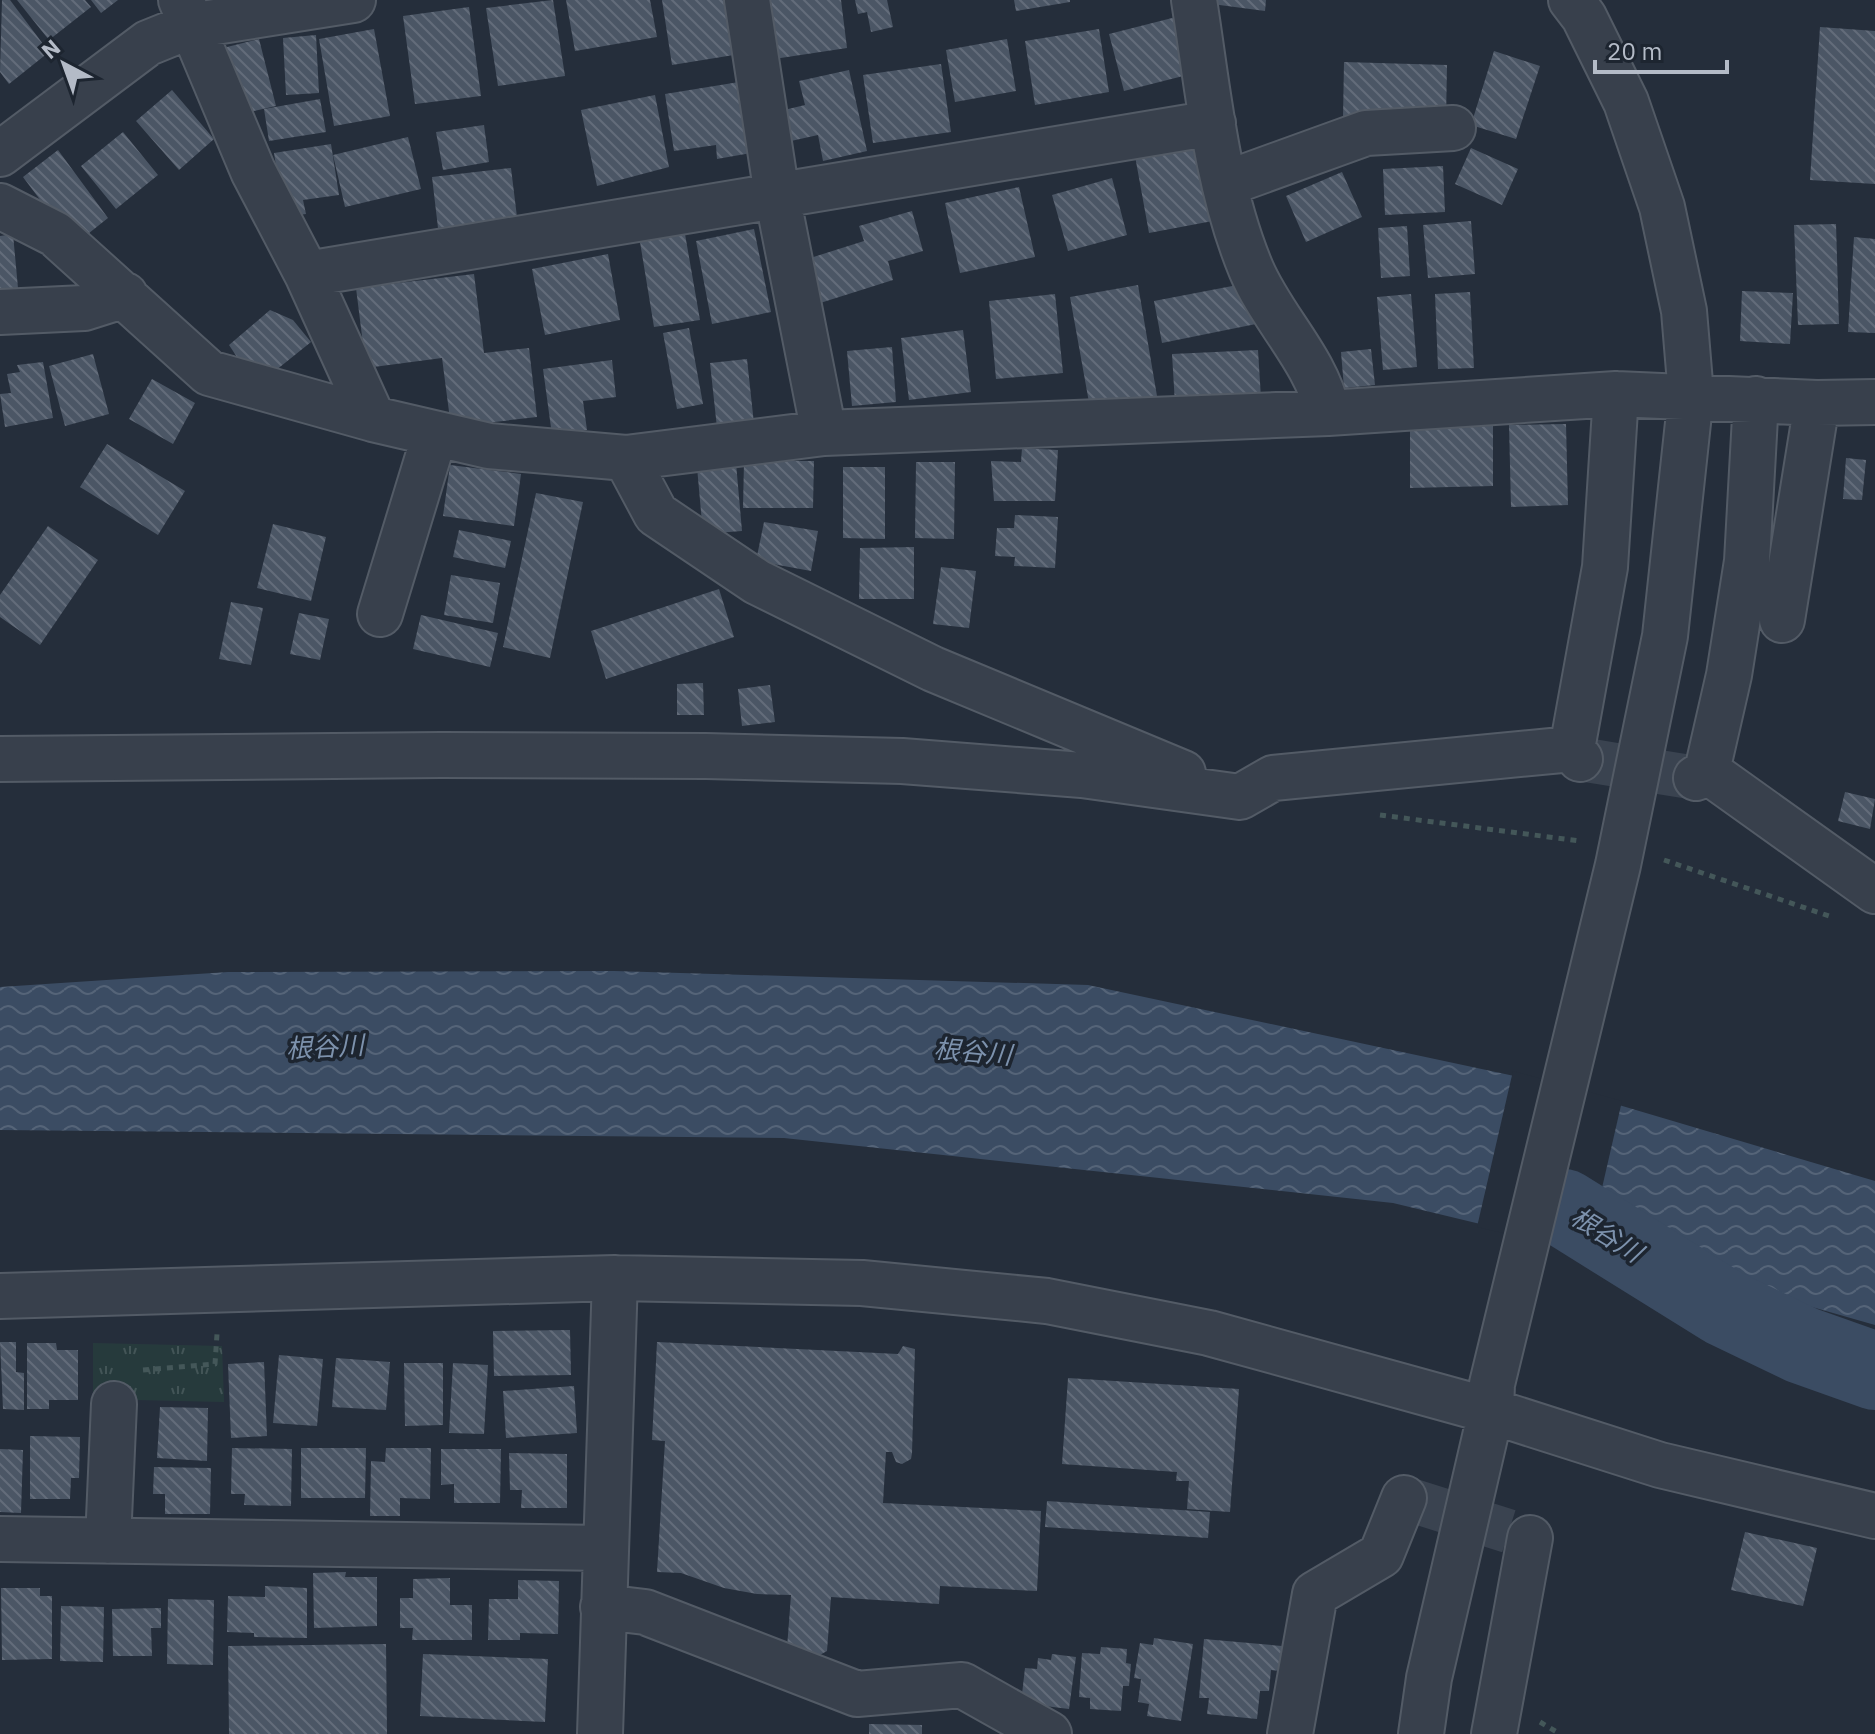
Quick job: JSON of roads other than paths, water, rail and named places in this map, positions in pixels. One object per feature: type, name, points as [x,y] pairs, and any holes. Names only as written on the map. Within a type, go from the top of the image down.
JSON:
[{"type":"street","points":[[0,154],[186,13],[353,0]]},
{"type":"street","points":[[747,0],[777,195],[824,433]]},
{"type":"street","points":[[1194,0],[1225,184],[1251,270],[1323,390],[1328,413]]},
{"type":"street","points":[[1421,1734],[1429,1678],[1491,1398],[1619,856],[1665,636],[1691,395],[1684,311],[1662,207],[1626,102],[1584,17],[1571,0]]},
{"type":"street","points":[[186,13],[253,171],[307,274],[373,419]]},
{"type":"street","points":[[307,274],[1213,123]]},
{"type":"street","points":[[1225,184],[1366,133],[1453,128]]},
{"type":"street","points":[[0,206],[55,234],[209,373],[373,419],[489,446],[626,458],[824,433],[1328,413],[1616,394],[1817,403],[1875,402]]},
{"type":"street","points":[[0,312],[84,308],[125,295]]},
{"type":"street","points":[[0,759],[488,755],[902,761],[1082,775],[1240,797],[1273,778],[1576,754],[1605,567],[1616,394]]},
{"type":"street","points":[[1756,399],[1747,561],[1729,675],[1702,774],[1875,891]]},
{"type":"street","points":[[1782,620],[1817,403]]},
{"type":"street","points":[[380,614],[435,434]]},
{"type":"street","points":[[626,458],[656,514],[757,582],[933,669],[1240,797]]},
{"type":"street","points":[[600,1734],[615,1278]]},
{"type":"street","points":[[0,1296],[615,1278],[862,1283],[1047,1301],[1209,1333],[1674,1443],[1875,1487]]},
{"type":"street","points":[[1491,1398],[1660,1465],[1875,1516]]},
{"type":"street","points":[[108,1541],[114,1404]]},
{"type":"street","points":[[1290,1734],[1315,1594],[1381,1555],[1404,1498]]},
{"type":"street","points":[[1494,1734],[1530,1538]]},
{"type":"street","points":[[0,1539],[604,1548]]},
{"type":"street","points":[[603,1607],[645,1612],[857,1694],[962,1685],[1049,1734]]},
{"type":"water","points":[[614,971],[1088,985],[1538,1081],[1875,1181],[1875,1325],[1735,1285],[1393,1203],[784,1138],[0,1130],[0,987],[228,972]]},
{"type":"waterway","name":"根谷川","points":[[1564,1208],[1723,1307],[1802,1345],[1875,1371]]},
{"type":"tunnel","points":[[1580,759],[1696,778]]},
{"type":"tunnel","points":[[1404,1498],[1530,1538]]}]
